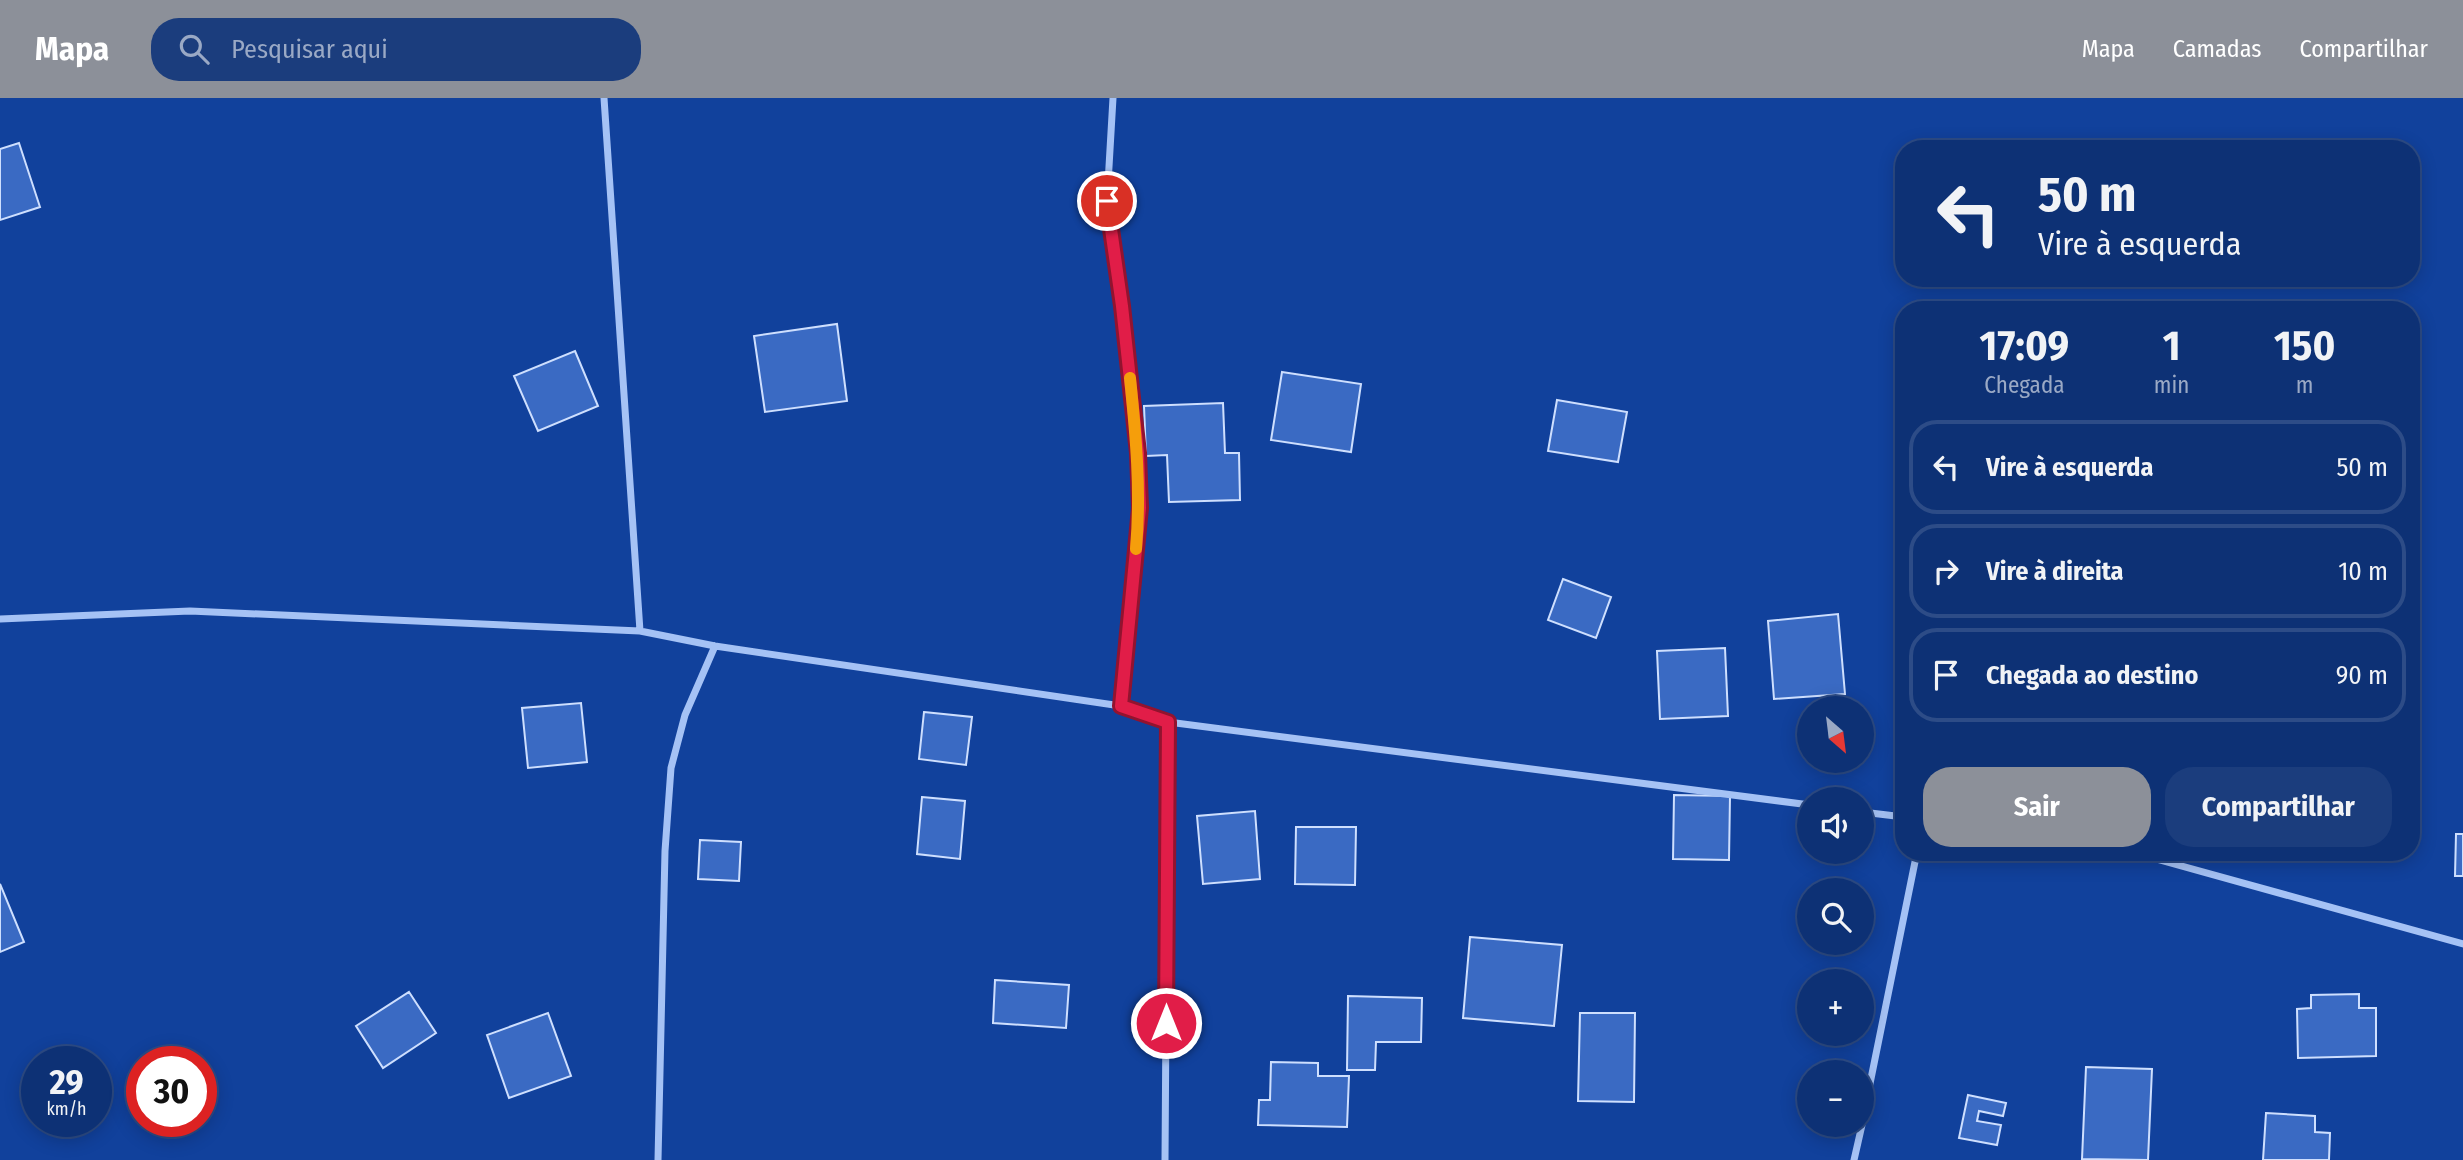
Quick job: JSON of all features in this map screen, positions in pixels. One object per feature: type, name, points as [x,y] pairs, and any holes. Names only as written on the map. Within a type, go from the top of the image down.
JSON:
[{"type":"street","points":[[604,98],[640,631]]},
{"type":"street","points":[[1113,98],[1107,201],[1138,453],[1140,508],[1121,706]]},
{"type":"street","points":[[0,619],[190,611],[640,631],[715,646],[1121,706],[1168,722],[1797,803]]},
{"type":"street","points":[[658,1160],[665,851],[671,768],[685,715],[715,646]]},
{"type":"street","points":[[1165,1160],[1168,722]]},
{"type":"street","points":[[1874,813],[1895,816]]},
{"type":"street","points":[[1874,1065],[1915,861]]},
{"type":"street","points":[[2163,861],[2463,944]]},
{"type":"street","points":[[1854,1160],[1859,1137]]},
{"type":"building","points":[[19,143],[40,207],[0,220],[0,149]]},
{"type":"building","points":[[837,324],[847,401],[765,412],[754,336]]},
{"type":"building","points":[[575,351],[598,406],[538,431],[514,376]]},
{"type":"building","points":[[1282,372],[1361,384],[1351,452],[1271,440]]},
{"type":"building","points":[[1557,400],[1627,412],[1618,462],[1548,451]]},
{"type":"building","points":[[1223,403],[1225,453],[1239,453],[1240,500],[1169,502],[1167,455],[1146,456],[1144,406]]},
{"type":"building","points":[[1563,579],[1611,597],[1596,638],[1548,620]]},
{"type":"building","points":[[1838,614],[1845,694],[1774,699],[1768,621]]},
{"type":"building","points":[[1725,648],[1728,716],[1660,719],[1657,651]]},
{"type":"building","points":[[581,703],[587,762],[528,768],[522,708]]},
{"type":"building","points":[[924,712],[972,717],[966,765],[919,759]]},
{"type":"building","points":[[1674,795],[1730,796],[1729,860],[1673,859]]},
{"type":"building","points":[[922,797],[965,801],[960,859],[917,854]]},
{"type":"building","points":[[1255,811],[1260,879],[1203,884],[1197,816]]},
{"type":"building","points":[[1296,827],[1356,827],[1355,885],[1295,884]]},
{"type":"building","points":[[2456,834],[2463,834],[2463,876],[2455,876]]},
{"type":"building","points":[[700,840],[741,842],[739,881],[698,879]]},
{"type":"building","points":[[0,884],[24,942],[0,952]]},
{"type":"building","points":[[1470,937],[1562,945],[1554,1026],[1463,1018]]},
{"type":"building","points":[[995,980],[1069,985],[1066,1028],[993,1023]]},
{"type":"building","points":[[409,992],[436,1033],[383,1068],[356,1026]]},
{"type":"building","points":[[2359,994],[2359,1008],[2376,1008],[2376,1056],[2298,1058],[2297,1009],[2311,1008],[2311,995]]},
{"type":"building","points":[[1348,996],[1422,998],[1421,1042],[1376,1042],[1375,1070],[1347,1070]]},
{"type":"building","points":[[548,1013],[571,1076],[509,1098],[487,1035]]},
{"type":"building","points":[[1580,1013],[1635,1013],[1634,1102],[1578,1101]]},
{"type":"building","points":[[1271,1062],[1318,1063],[1318,1076],[1349,1076],[1347,1127],[1258,1125],[1259,1100],[1270,1100]]},
{"type":"building","points":[[2086,1067],[2152,1069],[2148,1160],[2082,1159]]},
{"type":"building","points":[[1968,1095],[2006,1103],[2003,1116],[1979,1111],[1977,1121],[2001,1125],[1997,1145],[1959,1138]]},
{"type":"building","points":[[2266,1113],[2315,1116],[2315,1132],[2330,1133],[2329,1160],[2263,1160]]},
{"type":"slow traffic","points":[[1130,378],[1138,453],[1140,508],[1136,549]]},
{"type":"route","points":[[1107,201],[1138,453],[1140,508],[1121,706],[1168,722],[1166,1023]]}]
